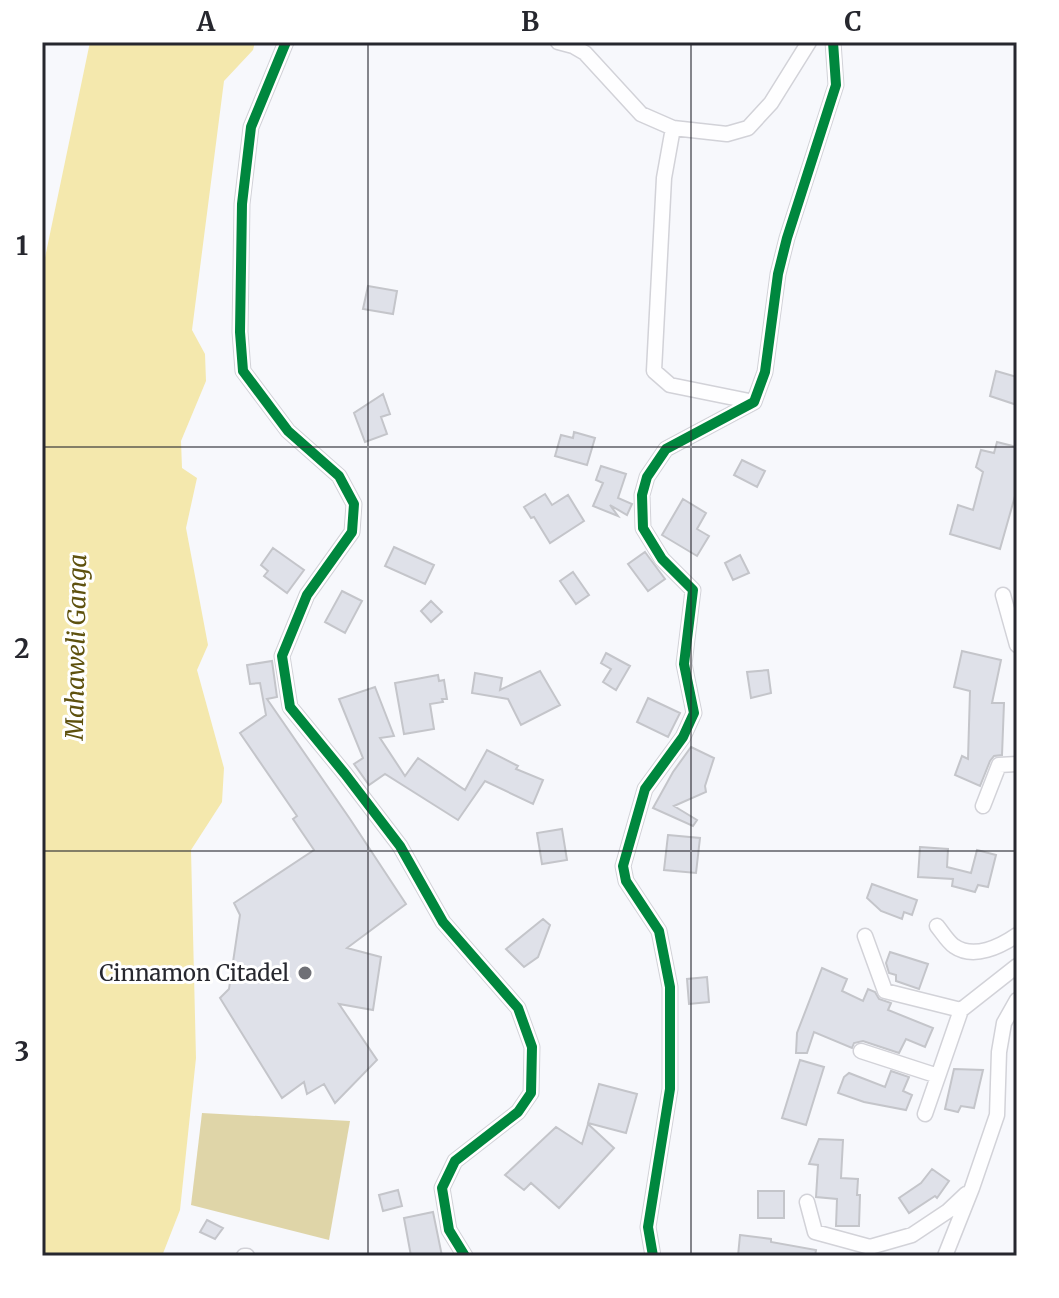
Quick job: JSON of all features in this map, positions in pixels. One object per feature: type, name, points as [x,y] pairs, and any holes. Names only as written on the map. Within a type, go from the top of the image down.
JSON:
[{"type":"street","points":[[286,42],[251,127],[242,204],[240,332],[243,371],[288,431],[339,476],[354,504],[352,532],[307,595],[282,656],[290,707],[400,846],[443,922],[518,1008],[532,1047],[531,1093],[518,1112],[455,1161],[442,1188],[449,1230],[465,1256]]},
{"type":"street","points":[[558,42],[585,53],[641,114],[673,128],[727,134],[748,128],[771,103],[809,42]]},
{"type":"street","points":[[653,1256],[648,1227],[670,1089],[670,987],[659,931],[626,881],[623,866],[645,789],[683,737],[694,713],[684,664],[693,590],[662,559],[643,528],[642,495],[647,477],[666,449],[754,402],[765,372],[778,274],[787,238],[836,85],[833,42]]},
{"type":"street","points":[[673,128],[664,178],[654,371],[670,385],[754,402]]},
{"type":"street","points":[[1003,595],[1017,645]]},
{"type":"street","points":[[983,806],[999,765],[1017,764]]},
{"type":"street","points":[[937,926],[954,946],[963,950],[983,951],[1004,944],[1017,935]]},
{"type":"street","points":[[865,936],[885,991],[961,1010]]},
{"type":"street","points":[[925,1114],[961,1010],[1017,966]]},
{"type":"street","points":[[945,1256],[997,1115],[999,1052],[1004,1023],[1017,1000]]},
{"type":"street","points":[[861,1051],[938,1076]]},
{"type":"street","points":[[807,1202],[815,1232],[870,1247],[912,1235],[948,1211],[972,1188]]},
{"type":"shaded area","points":[[202,1113],[350,1121],[329,1240],[191,1205]]},
{"type":"water","name":"Mahaweli Ganga","points":[[90,42],[255,42],[253,50],[224,81],[192,330],[205,354],[206,381],[181,441],[182,468],[197,478],[186,528],[208,645],[197,670],[224,768],[222,802],[191,850],[196,1058],[180,1210],[162,1256],[42,1256],[42,272]]},
{"type":"building","points":[[368,286],[397,291],[393,314],[363,309]]},
{"type":"building","points":[[996,371],[1017,377],[1017,405],[990,396]]},
{"type":"building","points":[[383,394],[390,414],[381,417],[387,434],[365,442],[354,413]]},
{"type":"building","points":[[574,432],[595,438],[587,465],[555,456],[561,435],[573,438]]},
{"type":"building","points":[[997,442],[1017,447],[1017,489],[1000,549],[950,534],[958,505],[973,510],[983,472],[976,467],[981,450],[994,453]]},
{"type":"building","points":[[742,460],[765,471],[757,487],[734,475]]},
{"type":"building","points":[[601,466],[626,474],[618,498],[632,504],[627,515],[610,505],[618,516],[593,506],[603,483],[596,480]]},
{"type":"building","points":[[545,494],[552,505],[568,495],[584,521],[550,543],[524,507]]},
{"type":"building","points":[[683,499],[706,513],[697,529],[709,536],[697,556],[662,535]]},
{"type":"building","points":[[394,547],[434,565],[425,584],[385,566]]},
{"type":"building","points":[[273,548],[304,570],[287,593],[264,576],[268,571],[261,565]]},
{"type":"building","points":[[645,552],[665,579],[648,591],[628,564]]},
{"type":"building","points":[[740,555],[749,573],[733,580],[725,563]]},
{"type":"building","points":[[573,572],[589,595],[576,604],[560,581]]},
{"type":"building","points":[[342,591],[362,601],[345,633],[325,622]]},
{"type":"building","points":[[431,601],[442,612],[431,622],[421,611]]},
{"type":"building","points":[[962,651],[1001,660],[992,703],[1004,703],[1002,755],[994,756],[990,761],[980,786],[955,775],[962,756],[968,759],[970,691],[954,687]]},
{"type":"building","points":[[606,653],[630,666],[616,690],[603,682],[611,669],[601,663]]},
{"type":"building","name":"Cinnamon Citadel","points":[[272,661],[277,697],[267,699],[406,904],[347,948],[381,957],[373,1010],[339,1004],[377,1060],[335,1103],[324,1084],[307,1094],[304,1082],[282,1098],[220,998],[229,989],[240,915],[234,903],[314,850],[293,819],[297,816],[240,733],[266,715],[260,683],[250,684],[247,665]]},
{"type":"building","points":[[768,670],[771,693],[751,698],[747,672]]},
{"type":"building","points":[[540,671],[560,705],[521,725],[508,699],[472,693],[475,673],[502,678],[500,690]]},
{"type":"building","points":[[438,675],[439,681],[444,680],[447,699],[430,704],[434,729],[404,734],[395,683]]},
{"type":"building","points":[[375,687],[394,736],[380,738],[405,776],[418,758],[465,790],[487,750],[518,766],[516,769],[543,780],[533,804],[485,781],[458,820],[385,774],[369,785],[354,764],[363,758],[339,699]]},
{"type":"building","points":[[648,698],[680,713],[668,737],[637,722]]},
{"type":"building","points":[[691,747],[714,758],[706,792],[674,806],[697,820],[693,826],[653,808]]},
{"type":"building","points":[[562,829],[567,860],[542,864],[537,833]]},
{"type":"building","points":[[668,835],[700,838],[696,873],[664,870]]},
{"type":"building","points":[[920,847],[948,849],[947,867],[971,873],[977,850],[996,855],[988,887],[978,885],[975,892],[952,886],[953,879],[918,877]]},
{"type":"building","points":[[872,884],[917,900],[912,915],[904,912],[902,919],[881,911],[867,898]]},
{"type":"building","points":[[543,919],[550,925],[538,957],[524,967],[506,949]]},
{"type":"building","points":[[890,952],[928,964],[919,989],[896,981],[896,975],[889,973],[886,963]]},
{"type":"building","points":[[822,968],[847,979],[842,991],[863,1001],[868,989],[875,992],[879,999],[891,1003],[888,1010],[933,1028],[925,1047],[906,1039],[899,1053],[863,1041],[854,1043],[852,1048],[814,1032],[807,1053],[796,1053],[797,1033]]},
{"type":"building","points":[[707,977],[709,1002],[689,1004],[687,979]]},
{"type":"building","points":[[800,1060],[824,1067],[806,1125],[782,1118]]},
{"type":"building","points":[[954,1069],[983,1070],[974,1108],[961,1106],[958,1112],[945,1109]]},
{"type":"building","points":[[891,1071],[909,1077],[903,1091],[912,1095],[906,1110],[864,1102],[838,1093],[844,1077],[849,1073],[885,1087]]},
{"type":"building","points":[[599,1084],[637,1094],[626,1133],[588,1123]]},
{"type":"building","points":[[588,1124],[614,1148],[559,1208],[531,1183],[524,1190],[505,1175],[556,1127],[582,1144]]},
{"type":"building","points":[[819,1139],[843,1140],[841,1178],[858,1179],[859,1226],[836,1226],[837,1199],[816,1197],[818,1165],[809,1164]]},
{"type":"building","points":[[932,1169],[949,1181],[937,1198],[935,1196],[909,1213],[899,1198],[921,1183]]},
{"type":"building","points":[[398,1190],[402,1206],[383,1211],[379,1195]]},
{"type":"building","points":[[758,1191],[784,1191],[784,1218],[758,1218]]},
{"type":"building","points":[[433,1212],[442,1256],[411,1256],[404,1218]]},
{"type":"building","points":[[207,1220],[223,1228],[215,1239],[200,1232]]},
{"type":"building","points":[[740,1235],[816,1250],[815,1256],[738,1256]]},
{"type":"cycle path","points":[[286,42],[251,127],[242,204],[240,332],[243,371],[288,431],[339,476],[354,504],[352,532],[307,595],[282,656],[290,707],[400,846],[443,922],[518,1008],[532,1047],[531,1093],[518,1112],[455,1161],[442,1188],[449,1230],[465,1256]]},
{"type":"cycle path","points":[[653,1256],[648,1227],[670,1089],[670,987],[659,931],[626,881],[623,866],[645,789],[683,737],[694,713],[684,664],[693,590],[662,559],[643,528],[642,495],[647,477],[666,449],[754,402],[765,372],[778,274],[787,238],[836,85],[833,42]]},
{"type":"place","name":"Cinnamon Citadel","points":[[305,973]]}]
